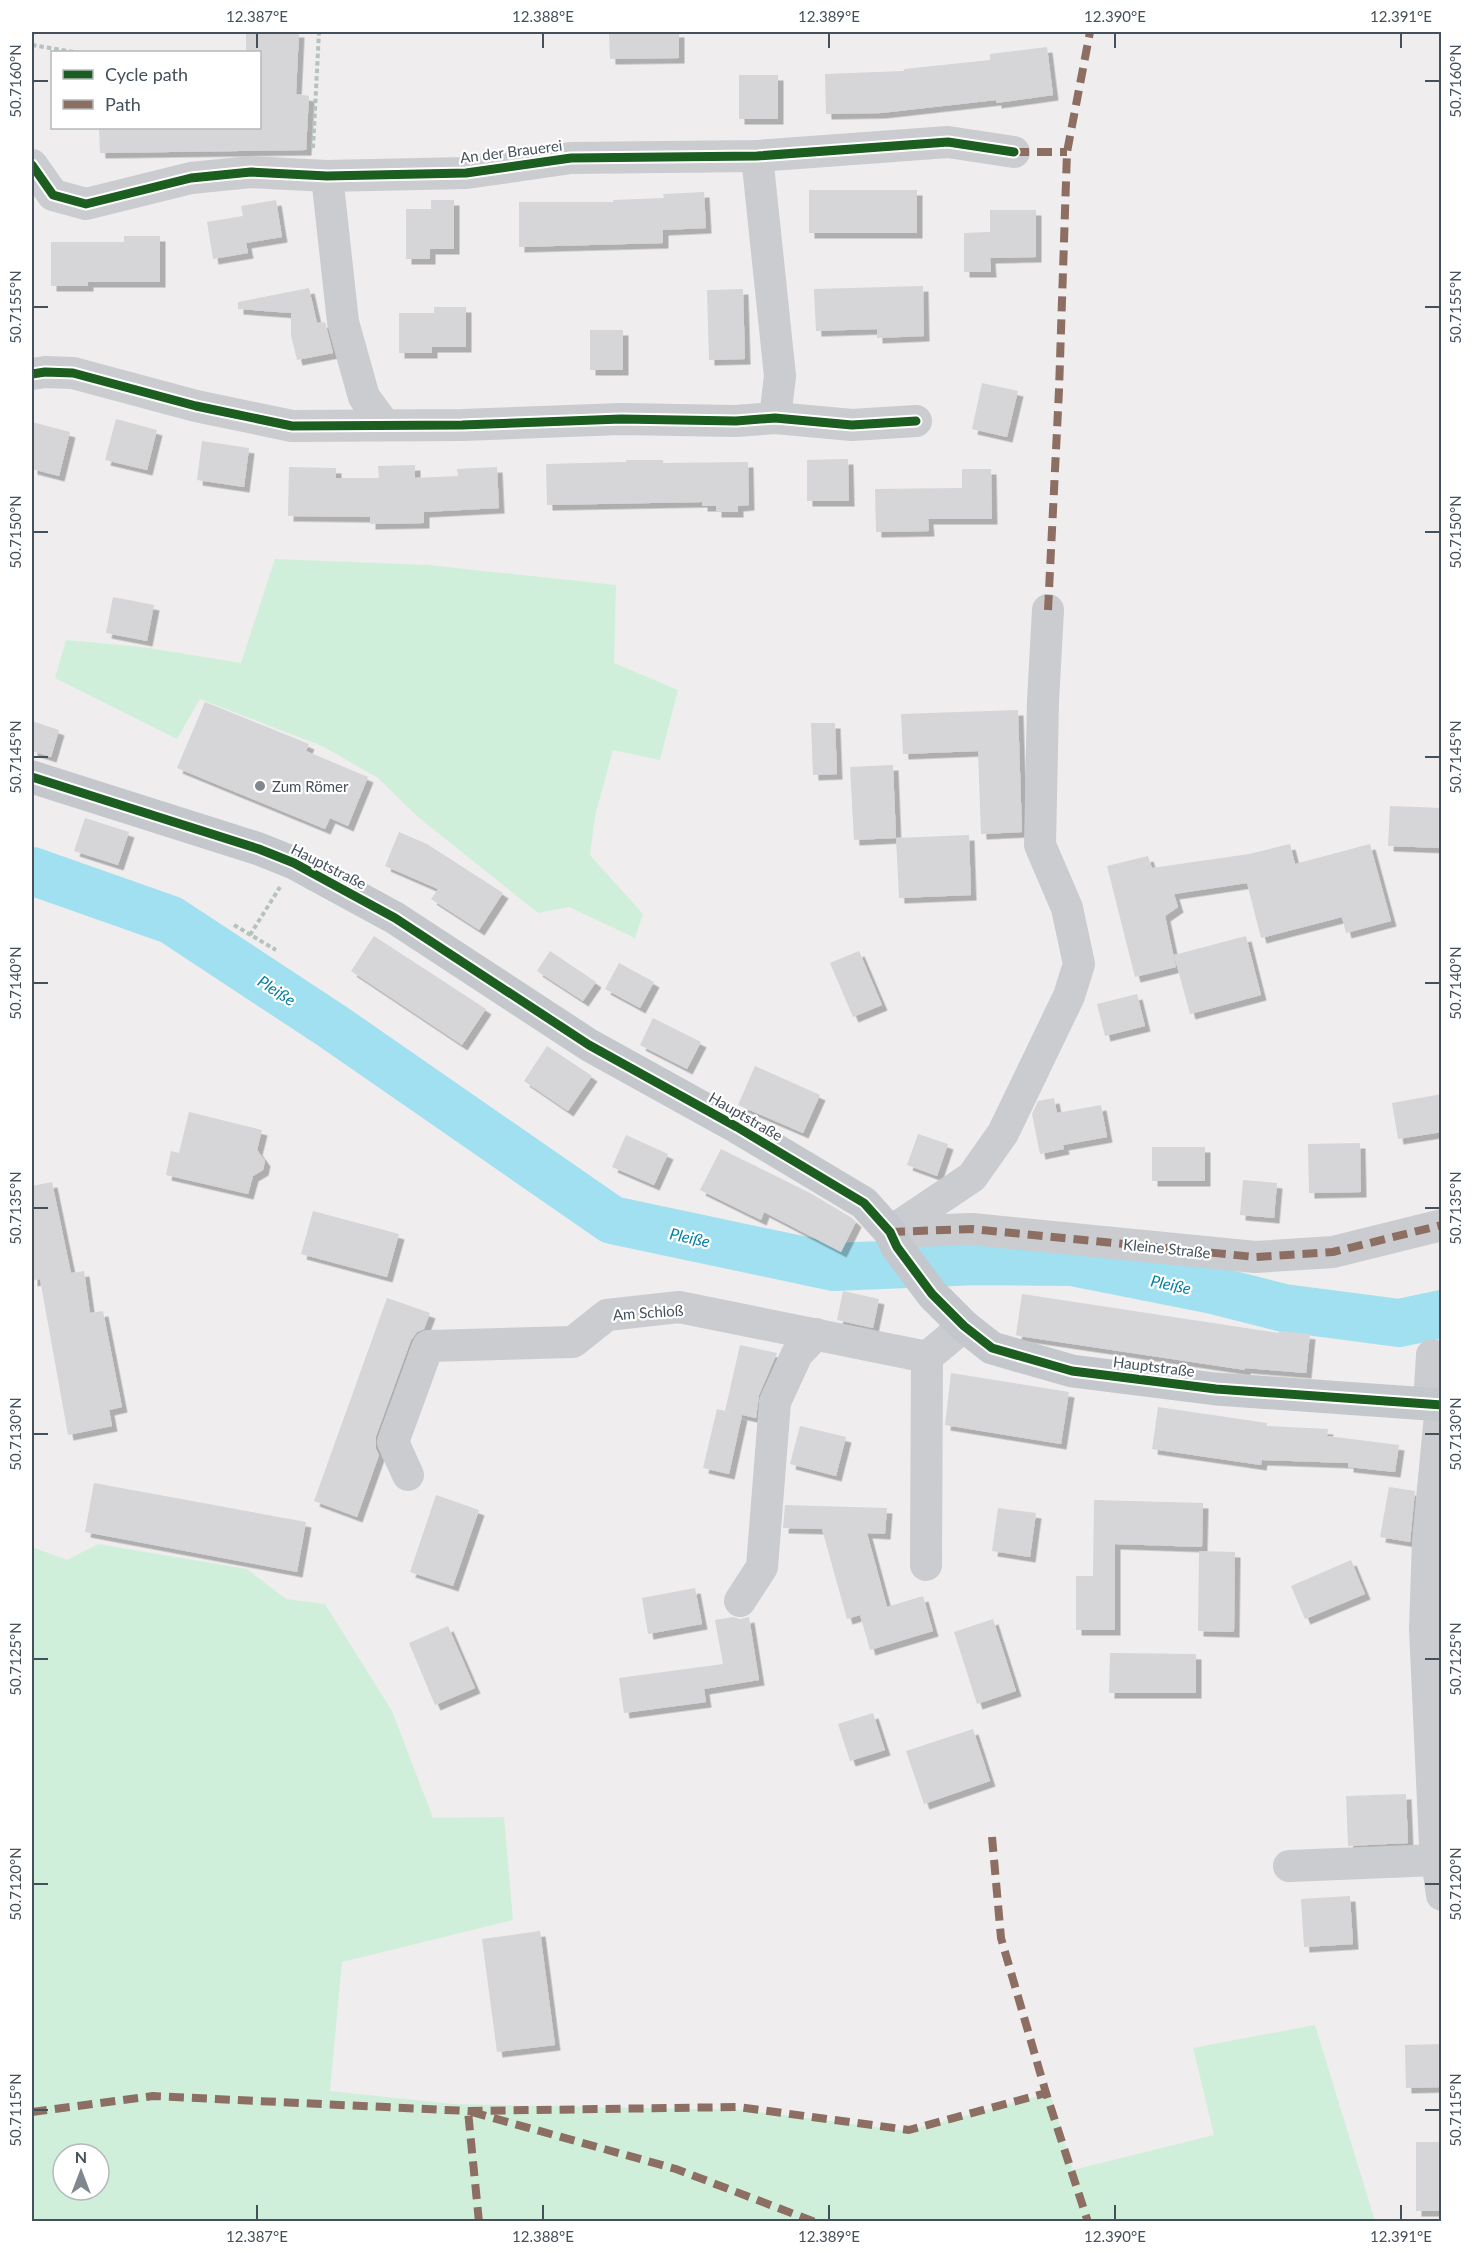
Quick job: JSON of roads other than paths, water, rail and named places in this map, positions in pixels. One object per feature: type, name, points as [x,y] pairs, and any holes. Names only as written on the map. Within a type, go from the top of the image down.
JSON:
[{"type":"main road","name":"Hauptstraße","points":[[32,777],[224,837],[294,863],[395,918],[589,1045],[737,1127],[864,1203],[894,1240],[932,1294],[964,1326],[992,1348],[1072,1371],[1216,1389],[1437,1404]]},
{"type":"street","name":"An der Brauerei","points":[[32,165],[53,195],[86,204],[191,178],[251,172],[319,176],[466,173],[572,158],[758,156],[948,142],[1014,152]]},
{"type":"street","points":[[758,156],[780,376],[775,418]]},
{"type":"street","points":[[319,176],[343,322],[364,397],[384,424]]},
{"type":"street","points":[[32,374],[45,372],[74,374],[196,406],[292,426],[462,425],[621,419],[736,421],[775,418],[852,425],[916,421]]},
{"type":"street","points":[[894,1240],[972,1177],[1003,1133],[1069,996],[1079,964],[1067,908],[1040,845],[1043,701],[1048,610]]},
{"type":"street","name":"Kleine Straße","points":[[894,1240],[972,1229],[1255,1257],[1333,1251],[1442,1225]]},
{"type":"street","name":"Am Schloß","points":[[408,1475],[393,1442],[428,1346],[573,1342],[607,1315],[679,1307],[927,1357]]},
{"type":"street","points":[[926,1565],[927,1357],[964,1326]]},
{"type":"street","points":[[740,1601],[762,1567],[775,1402],[797,1354],[816,1334]]},
{"type":"street","points":[[1432,1355],[1437,1404],[1425,1629],[1439,1876]]},
{"type":"street","points":[[1290,1866],[1439,1876]]},
{"type":"street","points":[[1370,1876],[1439,1876]]},
{"type":"waterway","name":"Pleiße","points":[[32,871],[171,920],[332,1026],[612,1220],[834,1267],[978,1261],[1072,1262],[1213,1290],[1284,1308],[1399,1323],[1442,1314]]},
{"type":"place","name":"Zum Römer","points":[[260,786]]}]
